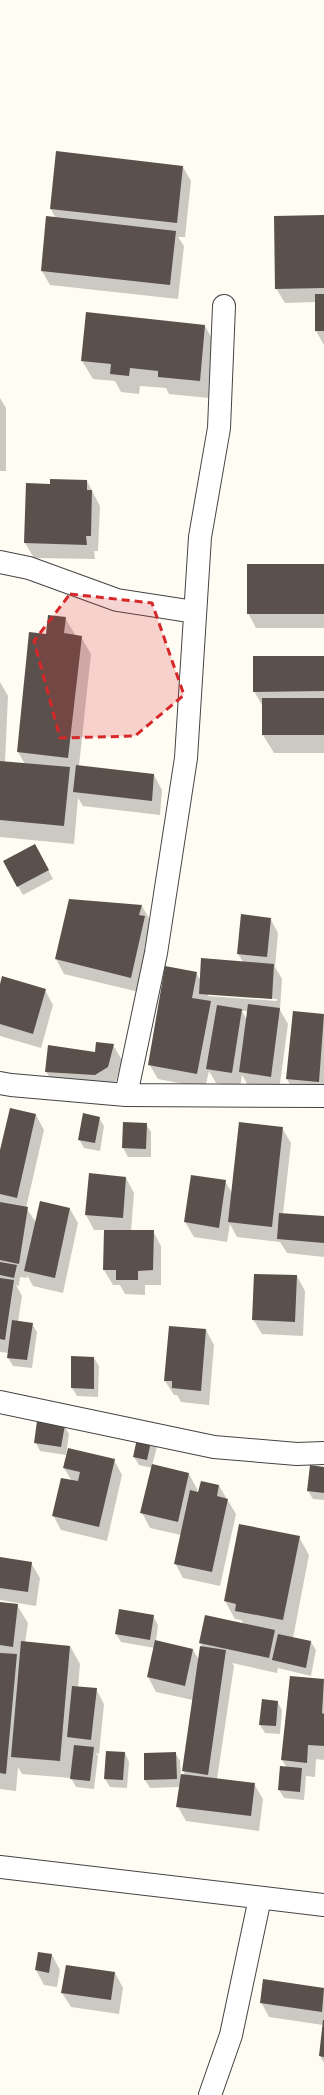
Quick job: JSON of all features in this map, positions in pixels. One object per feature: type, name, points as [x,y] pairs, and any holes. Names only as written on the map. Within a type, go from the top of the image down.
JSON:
[{"type":"street","points":[[126,1095],[156,953],[186,758],[200,536],[219,428],[224,306]]},
{"type":"street","points":[[0,562],[29,568],[117,600],[195,612]]},
{"type":"street","points":[[0,1083],[126,1095],[324,1096]]},
{"type":"street","points":[[0,1402],[214,1447],[296,1454],[324,1453]]},
{"type":"street","points":[[0,1867],[324,1905]]},
{"type":"street","points":[[210,2095],[231,2035],[260,1898]]},
{"type":"highlighted area","points":[[70,594],[152,603],[184,695],[135,736],[60,738],[34,641]]},
{"type":"building","points":[[56,151],[183,166],[177,223],[50,209]]},
{"type":"building","points":[[324,215],[324,288],[275,289],[274,216]]},
{"type":"building","points":[[46,216],[176,231],[170,285],[41,271]]},
{"type":"building","points":[[315,294],[324,294],[324,331],[315,331]]},
{"type":"building","points":[[86,312],[205,325],[200,381],[158,377],[158,371],[130,368],[129,376],[110,374],[111,364],[81,361]]},
{"type":"building","points":[[50,479],[87,480],[87,490],[92,490],[91,536],[86,536],[87,545],[24,543],[26,483],[50,484]]},
{"type":"building","points":[[247,564],[324,564],[324,614],[247,614]]},
{"type":"building","points":[[48,615],[66,617],[64,633],[82,636],[68,758],[17,752],[29,632],[46,634]]},
{"type":"building","points":[[253,656],[324,656],[324,691],[253,692]]},
{"type":"building","points":[[262,698],[324,698],[324,735],[262,735]]},
{"type":"building","points":[[0,761],[70,767],[64,826],[0,820]]},
{"type":"building","points":[[76,765],[154,774],[152,801],[73,792]]},
{"type":"building","points":[[35,844],[49,870],[17,887],[3,861]]},
{"type":"building","points":[[69,899],[142,905],[139,915],[145,916],[131,978],[55,959]]},
{"type":"building","points":[[241,914],[271,918],[267,957],[237,954]]},
{"type":"building","points":[[201,958],[274,964],[272,999],[199,994]]},
{"type":"building","points":[[165,966],[197,972],[192,998],[211,1001],[197,1074],[148,1065]]},
{"type":"building","points":[[2,976],[46,989],[33,1034],[0,1024],[0,984]]},
{"type":"building","points":[[248,1004],[280,1008],[271,1077],[239,1072]]},
{"type":"building","points":[[217,1005],[242,1009],[232,1073],[206,1069]]},
{"type":"building","points":[[293,1011],[324,1014],[319,1082],[286,1079]]},
{"type":"building","points":[[96,1042],[114,1044],[108,1067],[95,1075],[45,1072],[48,1045],[95,1052]]},
{"type":"building","points":[[10,1108],[36,1114],[17,1198],[0,1194],[0,1150]]},
{"type":"building","points":[[83,1113],[100,1117],[95,1143],[78,1140]]},
{"type":"building","points":[[123,1122],[147,1123],[146,1149],[122,1148]]},
{"type":"building","points":[[239,1122],[283,1127],[272,1227],[228,1222]]},
{"type":"building","points":[[89,1173],[126,1177],[123,1218],[85,1215]]},
{"type":"building","points":[[191,1175],[226,1180],[219,1228],[184,1222]]},
{"type":"building","points":[[40,1201],[70,1208],[55,1278],[24,1271]]},
{"type":"building","points":[[0,1202],[28,1207],[19,1264],[0,1260]]},
{"type":"building","points":[[279,1213],[324,1216],[324,1243],[277,1239]]},
{"type":"building","points":[[104,1230],[154,1230],[153,1270],[138,1271],[138,1280],[116,1280],[116,1270],[103,1270]]},
{"type":"building","points":[[0,1262],[17,1265],[14,1278],[0,1275]]},
{"type":"building","points":[[254,1274],[297,1275],[295,1322],[252,1320]]},
{"type":"building","points":[[0,1278],[14,1280],[5,1340],[0,1339]]},
{"type":"building","points":[[12,1320],[33,1323],[27,1360],[7,1358]]},
{"type":"building","points":[[169,1326],[206,1329],[201,1391],[172,1388],[172,1381],[164,1381]]},
{"type":"building","points":[[71,1356],[94,1357],[94,1389],[71,1388]]},
{"type":"building","points":[[37,1421],[65,1425],[61,1447],[34,1443]]},
{"type":"building","points":[[138,1434],[152,1437],[147,1460],[133,1457]]},
{"type":"building","points":[[68,1448],[115,1459],[99,1527],[52,1516],[61,1478],[78,1481],[80,1472],[63,1468]]},
{"type":"building","points":[[152,1464],[189,1473],[178,1522],[140,1513]]},
{"type":"building","points":[[310,1465],[324,1467],[324,1493],[307,1491]]},
{"type":"building","points":[[201,1481],[219,1485],[217,1496],[228,1499],[212,1572],[174,1564],[190,1490],[198,1492]]},
{"type":"building","points":[[239,1524],[300,1536],[283,1620],[235,1611],[236,1604],[224,1601]]},
{"type":"building","points":[[0,1557],[32,1562],[28,1592],[0,1588]]},
{"type":"building","points":[[0,1602],[18,1604],[13,1647],[0,1645]]},
{"type":"building","points":[[119,1609],[154,1615],[150,1640],[115,1634]]},
{"type":"building","points":[[205,1615],[275,1630],[269,1658],[199,1643]]},
{"type":"building","points":[[278,1634],[311,1641],[306,1668],[272,1660]]},
{"type":"building","points":[[155,1640],[193,1649],[185,1686],[147,1677]]},
{"type":"building","points":[[21,1641],[70,1646],[60,1761],[11,1757]]},
{"type":"building","points":[[200,1646],[226,1650],[208,1775],[182,1771]]},
{"type":"building","points":[[0,1653],[17,1654],[6,1774],[0,1773]]},
{"type":"building","points":[[290,1676],[324,1679],[322,1713],[324,1714],[324,1746],[308,1745],[307,1763],[281,1760]]},
{"type":"building","points":[[72,1686],[97,1688],[91,1740],[67,1737]]},
{"type":"building","points":[[262,1699],[278,1701],[276,1726],[259,1725]]},
{"type":"building","points":[[74,1745],[94,1747],[90,1781],[70,1779]]},
{"type":"building","points":[[106,1751],[125,1752],[123,1780],[104,1779]]},
{"type":"building","points":[[176,1752],[177,1779],[144,1780],[144,1753]]},
{"type":"building","points":[[280,1766],[302,1768],[300,1792],[278,1790]]},
{"type":"building","points":[[181,1774],[255,1783],[251,1816],[176,1807]]},
{"type":"building","points":[[38,1952],[52,1954],[49,1973],[35,1970]]},
{"type":"building","points":[[66,1965],[115,1972],[111,2000],[61,1993]]},
{"type":"building","points":[[263,1979],[324,1988],[322,2012],[260,2003]]},
{"type":"building","points":[[324,2020],[324,2057],[319,2056]]}]
